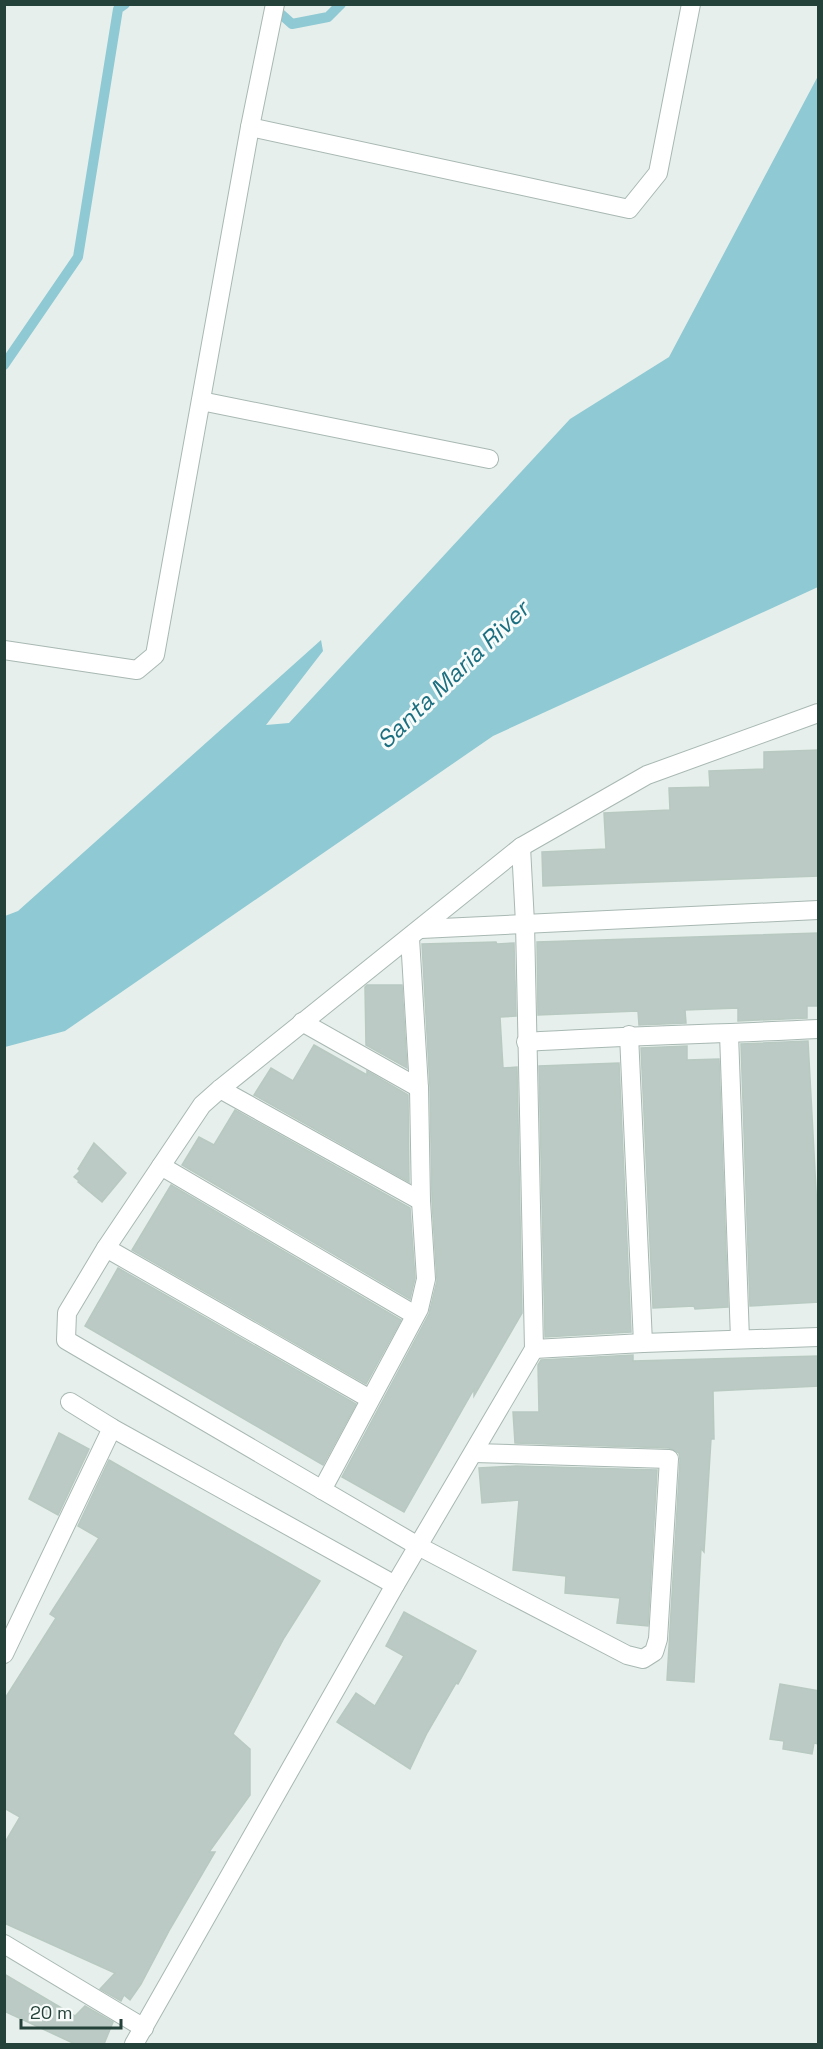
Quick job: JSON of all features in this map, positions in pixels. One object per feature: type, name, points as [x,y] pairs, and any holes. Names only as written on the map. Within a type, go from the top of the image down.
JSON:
[{"type":"street","points":[[4,651],[137,670],[155,655],[250,127],[275,4]]},
{"type":"street","points":[[250,127],[629,208],[658,173],[691,4]]},
{"type":"street","points":[[201,401],[489,459]]},
{"type":"street","points":[[474,1453],[669,1459],[658,1639],[654,1652],[643,1659],[627,1655],[418,1546],[66,1340],[67,1312],[106,1248],[202,1105],[521,846],[647,774],[819,713]]},
{"type":"street","points":[[134,2044],[395,1585],[534,1349],[525,924],[521,846]]},
{"type":"street","points":[[415,933],[525,924],[819,910]]},
{"type":"street","points":[[322,1490],[423,1297],[426,1279],[421,1201],[415,933]]},
{"type":"street","points":[[302,1022],[419,1088]]},
{"type":"street","points":[[526,1042],[629,1035],[729,1034],[819,1029]]},
{"type":"street","points":[[729,1034],[740,1339]]},
{"type":"street","points":[[629,1035],[643,1343]]},
{"type":"street","points":[[220,1089],[421,1201]]},
{"type":"street","points":[[161,1166],[415,1315]]},
{"type":"street","points":[[106,1248],[370,1399]]},
{"type":"street","points":[[534,1349],[819,1337]]},
{"type":"street","points":[[70,1402],[112,1428],[395,1585]]},
{"type":"street","points":[[4,1654],[112,1428]]},
{"type":"street","points":[[4,1944],[144,2028]]},
{"type":"water","name":"Santa Maria River","points":[[818,76],[818,587],[493,736],[65,1031],[5,1047],[5,916],[18,911],[321,640],[323,651],[266,725],[289,723],[570,419],[669,357]]},
{"type":"building","points":[[819,750],[819,876],[543,886],[542,852],[606,849],[604,813],[670,810],[669,788],[710,787],[709,771],[764,769],[764,752]]},
{"type":"building","points":[[819,933],[819,1006],[807,1006],[807,1018],[738,1021],[738,1008],[685,1010],[686,1023],[639,1025],[638,1011],[538,1015],[537,942]]},
{"type":"building","points":[[496,942],[497,944],[514,943],[516,1016],[500,1017],[503,1068],[517,1067],[522,1313],[474,1396],[474,1389],[404,1512],[342,1477],[429,1314],[437,1281],[422,944]]},
{"type":"building","points":[[367,985],[402,985],[407,1068],[366,1045],[365,987]]},
{"type":"building","points":[[808,1041],[819,1245],[819,1302],[750,1306],[741,1044]]},
{"type":"building","points":[[314,1045],[367,1075],[367,1071],[408,1095],[409,1182],[254,1095],[271,1068],[293,1081]]},
{"type":"building","points":[[687,1046],[687,1060],[719,1059],[728,1307],[653,1308],[641,1048]]},
{"type":"building","points":[[619,1063],[631,1332],[545,1337],[539,1066]]},
{"type":"building","points":[[235,1110],[410,1208],[415,1278],[410,1299],[182,1165],[199,1137],[214,1145]]},
{"type":"building","points":[[94,1143],[126,1173],[102,1202],[74,1177],[80,1171],[78,1169]]},
{"type":"building","points":[[171,1185],[401,1320],[366,1384],[132,1250]]},
{"type":"building","points":[[118,1268],[356,1404],[323,1465],[85,1326]]},
{"type":"building","points":[[633,1355],[633,1361],[819,1356],[819,1386],[713,1391],[714,1439],[711,1439],[704,1552],[701,1548],[694,1682],[667,1680],[679,1453],[669,1448],[515,1443],[513,1412],[539,1412],[538,1365],[541,1360]]},
{"type":"building","points":[[59,1433],[89,1449],[58,1515],[29,1499]]},
{"type":"building","points":[[109,1460],[320,1581],[284,1638],[233,1734],[250,1749],[250,1795],[209,1852],[215,1852],[141,1984],[130,2000],[124,1995],[121,2001],[100,1989],[115,1973],[4,1923],[4,1844],[20,1817],[4,1808],[4,1700],[56,1618],[50,1614],[99,1538],[78,1526]]},
{"type":"building","points":[[516,1466],[657,1470],[648,1626],[617,1623],[620,1598],[565,1593],[566,1576],[513,1570],[519,1500],[482,1503],[479,1468]]},
{"type":"building","points":[[404,1612],[476,1651],[427,1733],[410,1769],[337,1722],[356,1693],[375,1706],[404,1656],[386,1646]]},
{"type":"building","points":[[780,1684],[819,1691],[819,1744],[814,1743],[812,1754],[783,1749],[784,1741],[770,1739]]},
{"type":"building","points":[[4,1974],[75,2016],[85,2006],[113,2022],[104,2044],[75,2044],[4,2011]]},
{"type":"waterway","points":[[4,365],[78,257],[118,9],[125,4]]},
{"type":"waterway","points":[[273,7],[292,24],[328,17],[341,4]]}]
